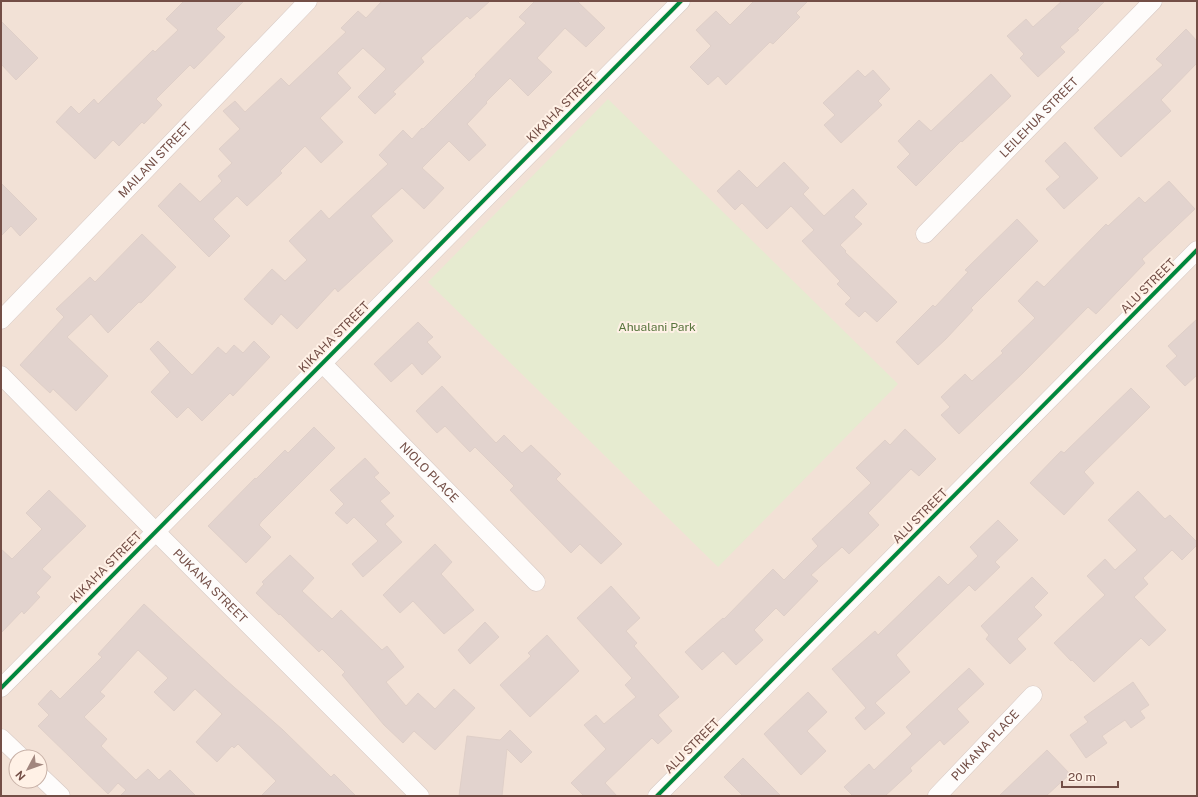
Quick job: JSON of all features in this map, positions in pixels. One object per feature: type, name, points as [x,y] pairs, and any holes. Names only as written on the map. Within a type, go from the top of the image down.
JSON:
[{"type":"street","name":"MAILANI STREET","points":[[1,320],[308,1]]},
{"type":"street","name":"KIKAHA STREET","points":[[1,688],[681,1]]},
{"type":"street","name":"LEILEHUA STREET","points":[[925,234],[1153,1]]},
{"type":"street","name":"ALU STREET","points":[[657,796],[1197,250]]},
{"type":"street","name":"NIOLO PLACE","points":[[322,363],[536,582]]},
{"type":"street","name":"PUKANA STREET","points":[[1,375],[420,796]]},
{"type":"street","name":"PUKANA PLACE","points":[[937,796],[1033,695]]},
{"type":"street","points":[[1,738],[13,749]]},
{"type":"street","points":[[48,784],[60,796]]},
{"type":"shaded area","points":[[1,1],[1197,1],[1197,796],[1,796]]},
{"type":"green space","name":"Ahualani Park","points":[[608,99],[898,384],[718,567],[428,282]]},
{"type":"building","points":[[184,1],[244,1],[216,29],[225,37],[194,69],[190,65],[156,99],[162,105],[144,124],[142,122],[119,146],[113,140],[95,159],[56,122],[71,106],[79,114],[94,99],[98,104],[153,50],[155,52],[178,30],[166,19]]},
{"type":"building","points":[[382,1],[490,1],[470,19],[467,16],[421,58],[424,62],[393,92],[396,94],[375,114],[358,97],[386,69],[363,48],[337,73],[351,88],[320,118],[343,142],[321,163],[305,146],[280,171],[282,173],[247,206],[237,196],[213,219],[230,236],[209,257],[158,206],[180,183],[200,202],[222,181],[218,176],[232,163],[219,149],[240,129],[223,111],[235,101],[245,112],[281,78],[289,86],[346,32],[341,28],[358,11],[366,18]]},
{"type":"building","points":[[535,1],[577,1],[605,28],[586,47],[565,28],[537,58],[552,72],[528,96],[510,78],[467,124],[486,145],[469,161],[449,141],[422,168],[444,188],[424,209],[402,188],[371,216],[393,241],[338,292],[335,288],[297,329],[281,314],[272,325],[244,299],[272,269],[285,281],[307,260],[289,241],[321,210],[329,219],[388,164],[379,155],[403,130],[412,139],[422,128],[423,129],[526,23],[519,17]]},
{"type":"building","points":[[754,1],[808,1],[796,13],[800,17],[773,44],[770,42],[726,85],[718,76],[708,85],[690,67],[711,46],[696,30],[716,11],[730,25]]},
{"type":"building","points":[[1062,1],[1105,1],[1077,29],[1079,30],[1060,47],[1065,52],[1038,77],[1020,58],[1024,54],[1007,36],[1026,19],[1033,27]]},
{"type":"building","points":[[1,21],[38,58],[16,80],[1,64]]},
{"type":"building","points":[[1186,29],[1197,41],[1197,63],[1161,100],[1171,111],[1121,157],[1094,128],[1163,65],[1156,59]]},
{"type":"building","points":[[858,70],[865,77],[873,70],[890,89],[878,101],[882,105],[841,143],[824,125],[835,115],[823,103]]},
{"type":"building","points":[[991,74],[1011,96],[962,142],[961,141],[916,186],[897,167],[910,154],[898,141],[919,120],[931,131]]},
{"type":"building","points":[[1065,142],[1098,178],[1064,209],[1046,189],[1060,177],[1045,161]]},
{"type":"building","points":[[784,162],[809,188],[803,194],[824,216],[853,189],[867,204],[854,217],[862,224],[840,245],[846,251],[845,252],[897,302],[877,322],[865,311],[859,317],[845,304],[851,298],[837,284],[840,281],[802,241],[814,230],[791,206],[767,229],[742,203],[735,210],[717,191],[739,170],[757,188]]},
{"type":"building","points":[[1169,181],[1195,209],[1142,259],[1145,263],[1096,314],[1088,307],[1023,373],[959,434],[941,415],[950,407],[941,397],[965,374],[972,381],[1003,353],[1001,351],[1035,318],[1018,301],[1037,281],[1044,287],[1106,224],[1108,226],[1139,197],[1145,203]]},
{"type":"building","points":[[1,183],[37,219],[20,236],[11,226],[1,236]]},
{"type":"building","points":[[1017,219],[1038,241],[971,308],[973,310],[946,339],[918,365],[896,342],[933,305],[935,307],[968,272],[965,270]]},
{"type":"building","points":[[142,234],[176,267],[141,303],[139,302],[108,333],[91,314],[67,337],[108,376],[76,411],[53,389],[50,393],[20,365],[64,317],[56,309],[90,277],[95,282]]},
{"type":"building","points":[[1197,319],[1197,375],[1185,386],[1166,366],[1177,356],[1168,346]]},
{"type":"building","points":[[418,322],[433,337],[427,342],[441,357],[422,375],[412,363],[391,382],[374,364]]},
{"type":"building","points":[[158,341],[192,375],[218,347],[226,354],[234,345],[243,353],[254,341],[270,357],[233,396],[230,393],[202,421],[188,407],[177,418],[151,392],[170,372],[150,349]]},
{"type":"building","points":[[442,386],[496,443],[504,435],[522,453],[531,445],[561,474],[556,479],[622,544],[601,564],[580,544],[571,553],[510,490],[514,486],[475,447],[470,452],[445,426],[437,433],[416,411]]},
{"type":"building","points":[[1131,388],[1150,407],[1084,472],[1094,483],[1064,515],[1030,483],[1061,451],[1064,453]]},
{"type":"building","points":[[314,427],[335,448],[261,522],[259,525],[271,537],[246,563],[208,526],[255,478],[256,479],[285,450],[288,453]]},
{"type":"building","points":[[905,429],[936,459],[919,476],[911,469],[868,513],[879,525],[849,554],[842,547],[811,575],[818,581],[784,616],[776,608],[754,630],[763,640],[736,665],[723,651],[702,670],[685,652],[723,618],[724,619],[773,569],[784,580],[818,546],[812,539],[871,483],[856,468],[885,440],[890,445]]},
{"type":"building","points":[[365,458],[379,473],[374,477],[390,493],[380,501],[394,516],[385,524],[402,542],[363,577],[352,564],[378,541],[354,517],[347,524],[335,513],[344,504],[330,490]]},
{"type":"building","points":[[49,490],[86,526],[42,569],[51,577],[36,593],[40,597],[24,614],[22,611],[1,633],[1,549],[12,559],[42,529],[26,513]]},
{"type":"building","points":[[1138,491],[1165,519],[1170,515],[1197,542],[1197,545],[1182,560],[1172,550],[1143,578],[1148,584],[1134,597],[1166,630],[1149,646],[1141,638],[1094,682],[1054,643],[1105,595],[1087,576],[1105,559],[1115,570],[1137,550],[1108,520]]},
{"type":"building","points":[[998,520],[1018,540],[995,562],[1000,567],[975,591],[969,585],[896,655],[910,672],[875,703],[885,713],[865,730],[855,718],[866,708],[832,669],[875,631],[878,635],[939,576],[948,585],[978,556],[970,547]]},
{"type":"building","points":[[435,544],[452,562],[441,574],[474,610],[444,634],[413,601],[400,613],[383,595]]},
{"type":"building","points":[[290,555],[314,578],[302,591],[332,619],[341,610],[382,650],[387,646],[404,667],[386,682],[406,706],[418,693],[435,709],[454,689],[475,708],[435,750],[414,731],[403,743],[384,725],[342,675],[345,672],[322,649],[319,652],[256,593],[264,584],[262,582]]},
{"type":"building","points":[[1032,577],[1048,593],[1034,607],[1042,615],[1017,639],[1026,649],[1010,664],[986,639],[989,635],[981,626]]},
{"type":"building","points":[[611,586],[640,618],[626,631],[637,643],[634,646],[679,697],[658,715],[672,731],[658,744],[652,738],[605,783],[617,796],[584,796],[571,783],[606,749],[584,725],[596,715],[604,724],[636,697],[625,685],[632,678],[577,618]]},
{"type":"building","points":[[144,604],[226,680],[283,730],[331,777],[334,774],[356,796],[261,796],[276,781],[238,744],[234,748],[232,746],[217,762],[196,742],[222,714],[195,689],[174,711],[154,692],[168,678],[138,650],[100,692],[105,696],[84,717],[107,739],[101,746],[136,780],[148,769],[159,780],[170,770],[196,796],[120,796],[126,790],[118,783],[108,794],[38,726],[49,715],[38,704],[51,690],[60,699],[102,657],[98,654]]},
{"type":"building","points":[[485,622],[499,637],[470,664],[458,650]]},
{"type":"building","points":[[547,635],[579,671],[530,717],[500,685],[531,656],[528,653]]},
{"type":"building","points":[[969,668],[984,684],[957,709],[969,722],[944,745],[940,740],[910,768],[912,771],[885,796],[853,796],[844,787],[869,764],[874,770],[912,734],[906,727]]},
{"type":"building","points":[[1133,682],[1149,705],[1140,711],[1145,718],[1131,728],[1125,720],[1102,736],[1107,743],[1086,758],[1070,735],[1088,722],[1084,717]]},
{"type":"building","points":[[808,692],[827,712],[807,731],[826,751],[801,775],[764,734]]},
{"type":"building","points":[[510,730],[532,752],[521,763],[507,749],[502,796],[459,796],[467,736],[500,740]]},
{"type":"building","points":[[1047,750],[1070,774],[1046,796],[999,796]]},
{"type":"building","points":[[743,758],[781,796],[743,796],[724,777]]},
{"type":"cycle path","points":[[1,688],[681,1]]},
{"type":"cycle path","points":[[657,796],[1197,250]]}]
